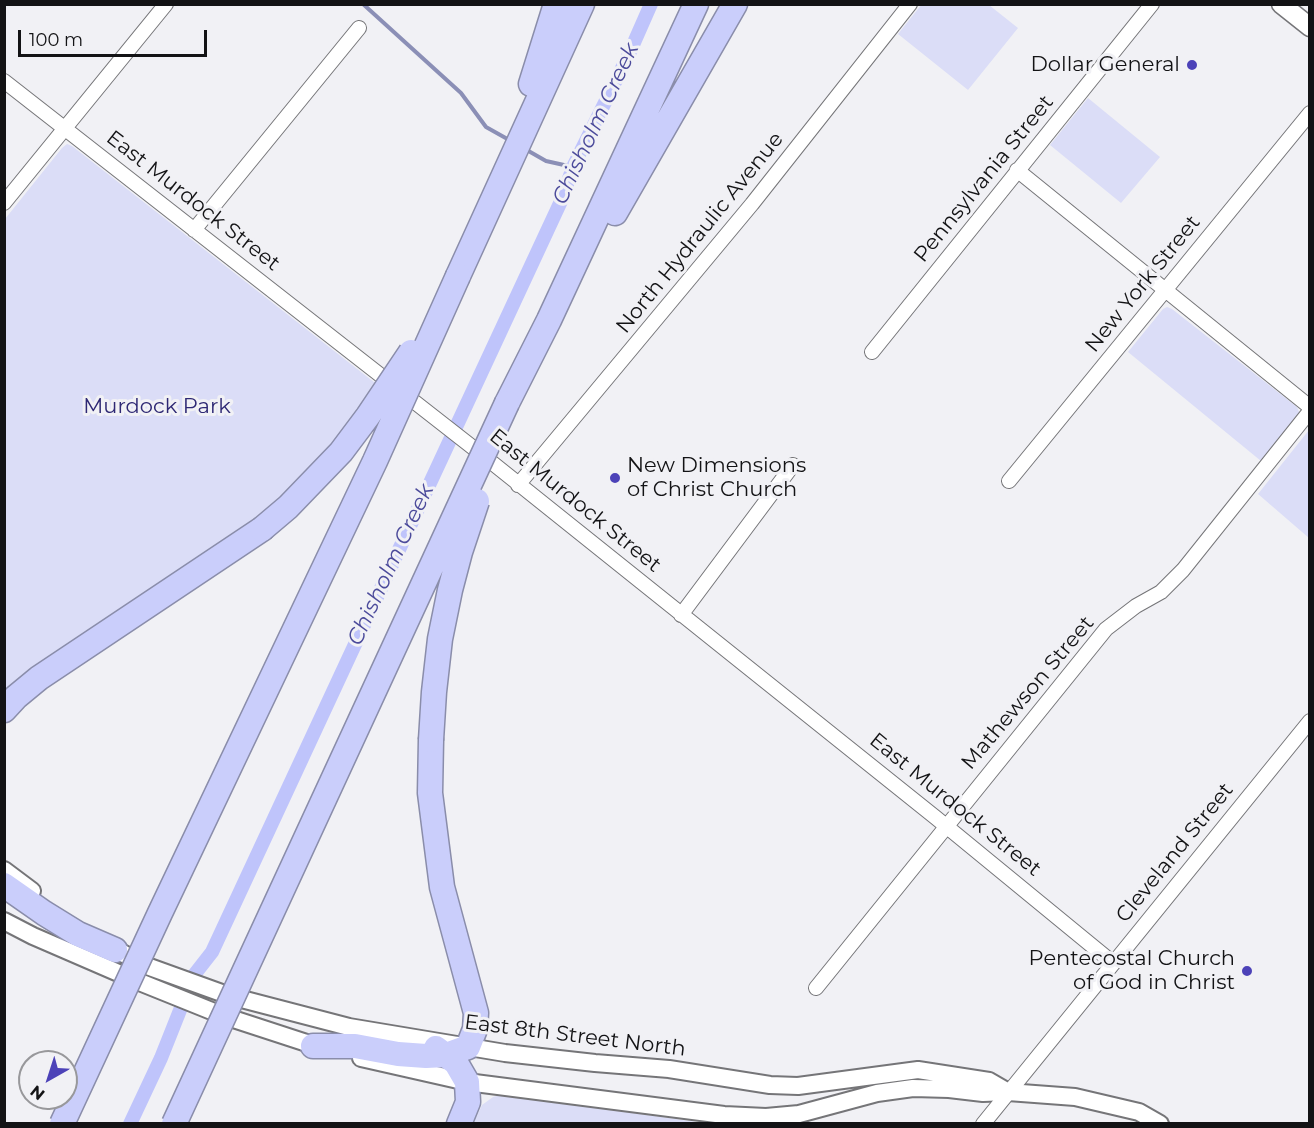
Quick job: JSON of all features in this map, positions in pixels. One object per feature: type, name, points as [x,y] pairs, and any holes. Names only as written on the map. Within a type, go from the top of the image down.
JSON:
[{"type":"highway","points":[[485,217],[556,4]]},
{"type":"highway","points":[[62,1124],[375,462],[582,4]]},
{"type":"highway","points":[[174,1124],[507,403],[549,320],[696,4]]},
{"type":"highway","points":[[549,320],[611,220],[735,4]]},
{"type":"highway","points":[[4,710],[39,678],[262,529],[288,507],[341,452],[368,416],[399,372],[458,276]]},
{"type":"highway","points":[[459,1124],[468,1102],[467,1082],[456,1063],[457,1051],[475,1029],[476,1013],[442,887],[430,793],[434,692],[440,639],[450,590],[507,403]]},
{"type":"highway","points":[[4,885],[78,934],[115,950]]},
{"type":"highway","points":[[421,1039],[457,1051]]},
{"type":"highway","points":[[313,1046],[355,1046],[398,1054],[426,1056],[457,1051]]},
{"type":"main road","points":[[1281,4],[1310,27]]},
{"type":"street","points":[[4,203],[166,4]]},
{"type":"street","name":"North Hydraulic Avenue","points":[[518,485],[752,204],[910,4]]},
{"type":"street","name":"Pennsylvania Street","points":[[872,352],[1152,4]]},
{"type":"street","points":[[194,230],[359,28]]},
{"type":"street","name":"East Murdock Street","points":[[4,81],[484,457],[946,826],[1113,963]]},
{"type":"street","name":"New York Street","points":[[1009,481],[1310,113]]},
{"type":"street","points":[[1017,170],[1310,407]]},
{"type":"street","name":"Mathewson Street","points":[[816,988],[1106,629],[1136,606],[1161,592],[1183,570],[1310,411]]},
{"type":"street","points":[[681,615],[793,465]]},
{"type":"street","name":"Cleveland Street","points":[[983,1124],[1310,721]]},
{"type":"street","points":[[4,870],[115,950],[144,965],[230,996],[349,1027],[421,1039]]},
{"type":"street","points":[[4,921],[137,981],[224,1016],[313,1046],[399,1068],[467,1082],[778,1124]]},
{"type":"street","name":"East 8th Street North","points":[[457,1051],[505,1053],[595,1064],[669,1069],[770,1085],[824,1084],[918,1070],[989,1081],[1008,1092]]},
{"type":"street","points":[[724,1115],[766,1117],[800,1114],[877,1093],[913,1088],[1076,1097],[1139,1112],[1160,1124]]},
{"type":"green space","points":[[922,4],[989,5],[1018,28],[968,90],[898,34]]},
{"type":"green space","points":[[1088,98],[1160,157],[1121,203],[1050,145]]},
{"type":"green space","name":"Murdock Park","points":[[67,144],[379,386],[286,498],[5,699],[5,219]]},
{"type":"green space","points":[[1167,307],[1297,407],[1298,416],[1261,461],[1128,352]]},
{"type":"green space","points":[[1309,430],[1309,538],[1258,494]]},
{"type":"green space","points":[[503,1094],[703,1123],[473,1124],[482,1105],[493,1097]]},
{"type":"waterway","points":[[363,4],[461,93],[486,127],[511,141]]},
{"type":"waterway","name":"Chisholm Creek","points":[[130,1124],[161,1058],[194,975],[212,952],[562,199],[573,167],[651,4]]},
{"type":"waterway","points":[[525,149],[546,161],[573,167]]},
{"type":"place","name":"Dollar General","points":[[1192,65]]},
{"type":"place","name":"New Dimensions of Christ Church","points":[[615,478]]},
{"type":"place","name":"Pentecostal Church of God in Christ","points":[[1247,971]]}]
